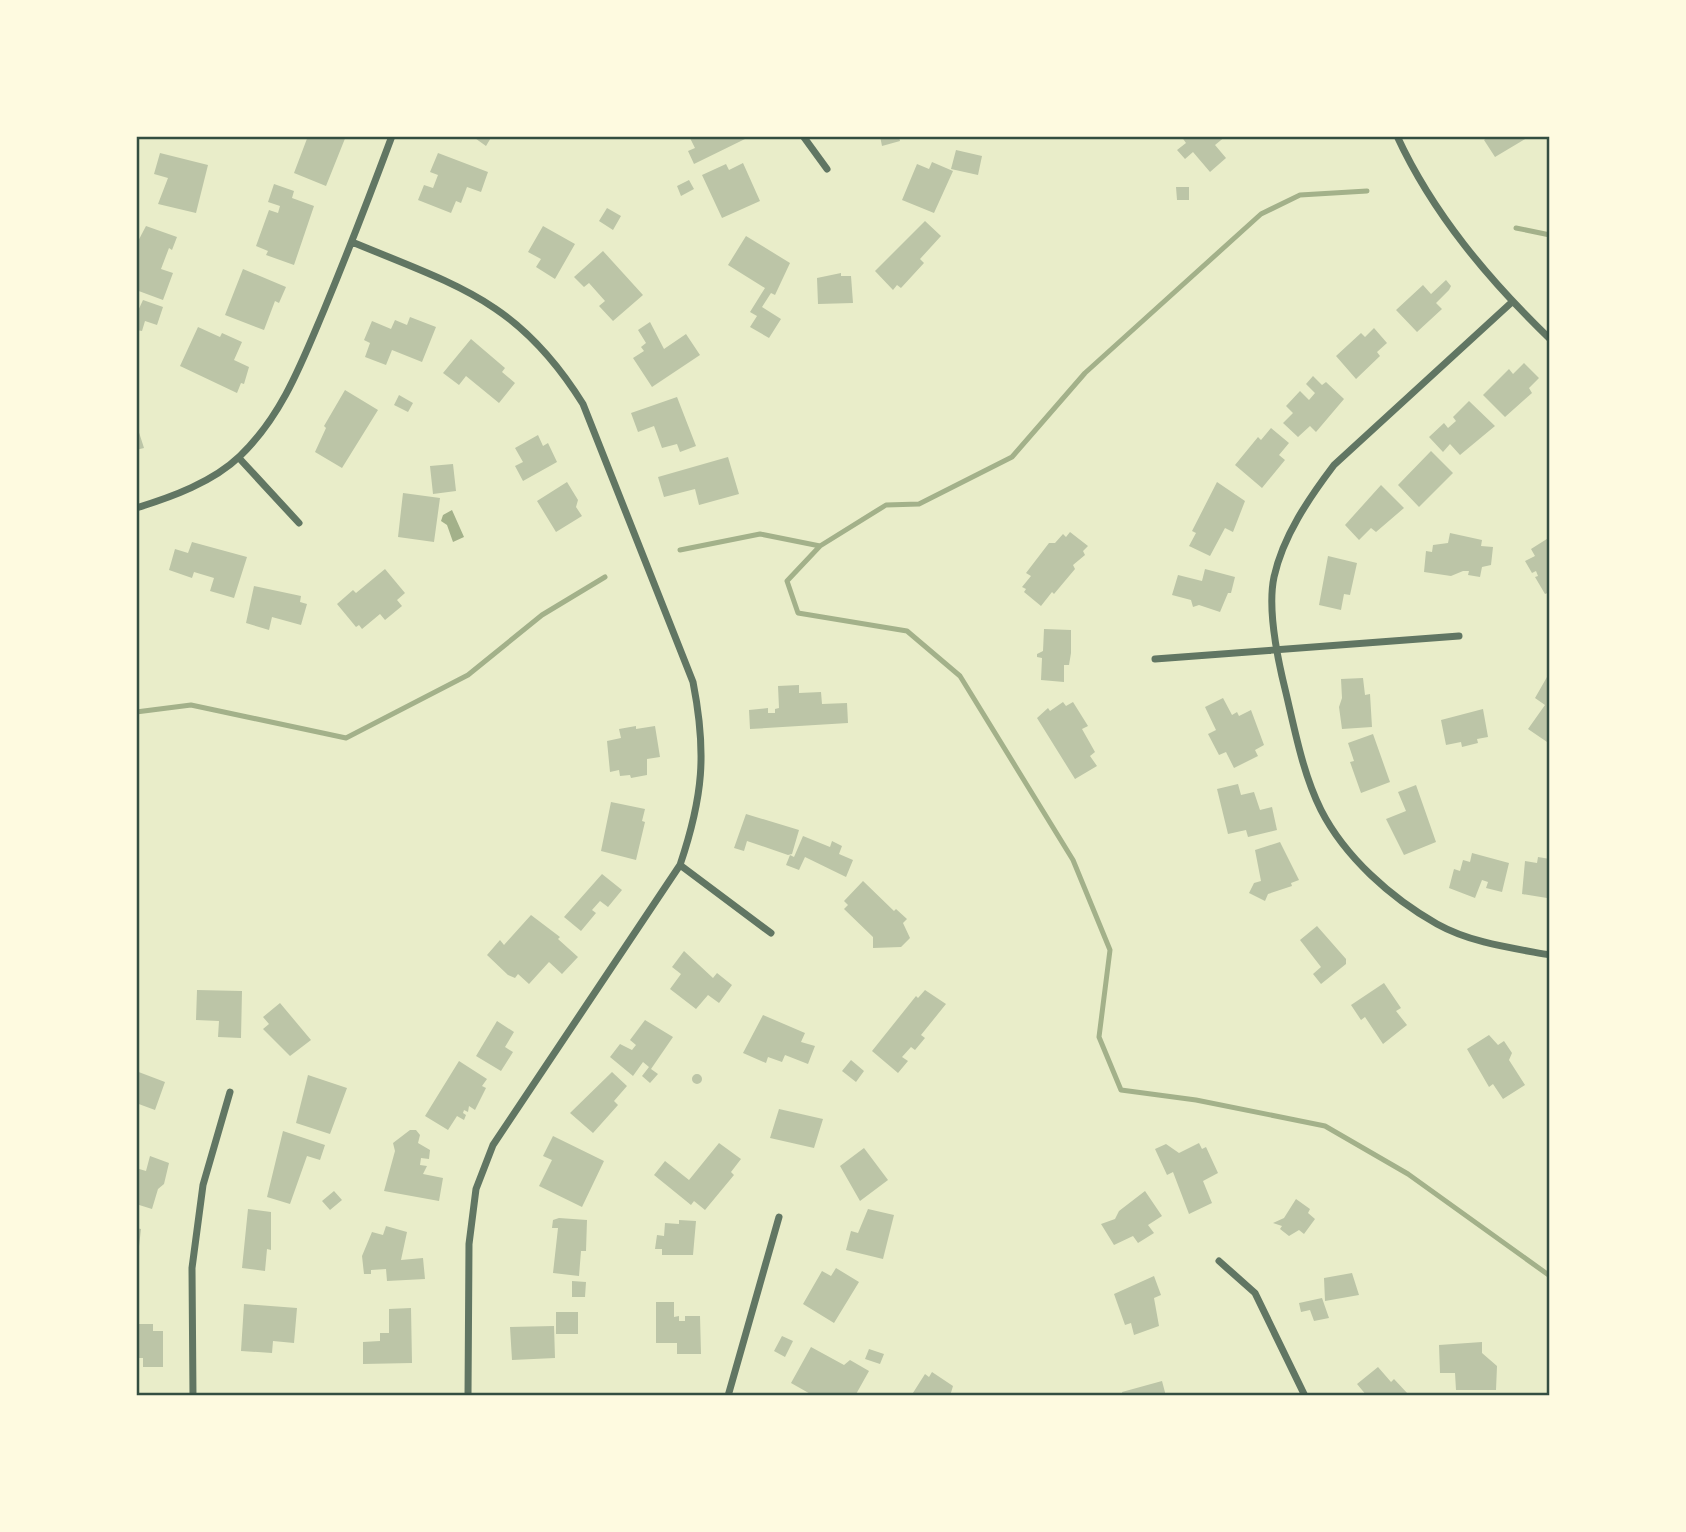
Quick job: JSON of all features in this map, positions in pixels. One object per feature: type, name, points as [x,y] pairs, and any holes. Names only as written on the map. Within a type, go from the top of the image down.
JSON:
[{"type":"street","points":[[136,508],[175,496],[239,458],[263,430],[292,384],[352,242],[392,136]]},
{"type":"street","points":[[803,136],[827,169]]},
{"type":"street","points":[[1397,136],[1430,197],[1463,244],[1512,302],[1549,339]]},
{"type":"street","points":[[352,242],[467,290],[508,315],[533,336],[561,369],[583,404],[693,682],[701,720],[702,767],[696,816],[680,865],[493,1145],[476,1189],[469,1244],[468,1395]]},
{"type":"street","points":[[1512,302],[1334,465],[1311,495],[1289,538],[1274,578],[1275,648],[1301,756],[1321,810],[1357,859],[1386,889],[1438,925],[1485,942],[1549,955]]},
{"type":"street","points":[[239,458],[299,523]]},
{"type":"street","points":[[1155,659],[1459,636]]},
{"type":"street","points":[[680,865],[771,933]]},
{"type":"street","points":[[193,1395],[192,1268],[203,1185],[230,1092]]},
{"type":"street","points":[[729,1395],[779,1217]]},
{"type":"street","points":[[1219,1261],[1255,1293],[1306,1395]]},
{"type":"shaded area","points":[[452,510],[464,537],[453,542],[447,525],[441,521],[443,515]]},
{"type":"building","points":[[308,136],[346,136],[326,186],[294,173]]},
{"type":"building","points":[[472,136],[492,136],[486,146]]},
{"type":"building","points":[[689,136],[744,136],[745,139],[694,164],[688,151],[695,148]]},
{"type":"building","points":[[880,136],[899,136],[900,141],[882,146]]},
{"type":"building","points":[[1181,136],[1226,136],[1215,145],[1226,158],[1210,172],[1193,152],[1185,159],[1177,150],[1186,143]]},
{"type":"building","points":[[1489,136],[1530,136],[1495,157],[1484,140]]},
{"type":"building","points":[[956,150],[982,156],[978,175],[951,169]]},
{"type":"building","points":[[160,153],[208,165],[196,213],[158,204],[168,178],[154,174]]},
{"type":"building","points":[[438,153],[488,172],[481,192],[467,187],[461,203],[456,201],[451,213],[418,200],[424,185],[433,188],[438,175],[430,172]]},
{"type":"building","points":[[932,162],[953,171],[934,213],[902,200],[917,164],[929,169]]},
{"type":"building","points":[[743,163],[760,201],[722,218],[702,175],[726,164],[729,170]]},
{"type":"building","points":[[689,180],[694,189],[681,196],[677,186]]},
{"type":"building","points":[[274,184],[294,191],[292,198],[314,206],[294,265],[266,255],[268,251],[256,246],[269,210],[278,213],[280,206],[268,202]]},
{"type":"building","points":[[1176,187],[1189,187],[1189,200],[1177,200]]},
{"type":"building","points":[[607,208],[621,216],[613,230],[599,221]]},
{"type":"building","points":[[925,221],[941,236],[920,259],[924,263],[901,288],[897,285],[893,290],[875,271]]},
{"type":"building","points":[[146,226],[177,237],[172,250],[169,248],[161,269],[173,273],[163,300],[136,290],[136,245]]},
{"type":"building","points":[[543,226],[575,244],[555,279],[536,267],[541,259],[528,252]]},
{"type":"building","points":[[746,236],[790,263],[775,295],[771,293],[762,307],[781,319],[769,338],[750,327],[757,316],[750,312],[765,288],[728,265]]},
{"type":"building","points":[[603,251],[643,295],[613,321],[599,306],[605,301],[589,283],[584,287],[574,277]]},
{"type":"building","points":[[243,269],[286,287],[279,303],[275,301],[264,330],[225,315]]},
{"type":"building","points":[[841,273],[841,276],[851,276],[853,303],[818,304],[817,278]]},
{"type":"building","points":[[1446,280],[1451,286],[1436,303],[1442,309],[1417,332],[1396,310],[1423,285],[1431,294]]},
{"type":"building","points":[[143,300],[163,307],[157,325],[145,321],[142,331],[136,330],[136,315]]},
{"type":"building","points":[[410,317],[436,327],[422,362],[392,350],[386,365],[365,357],[370,343],[364,340],[372,321],[391,329],[395,320],[407,325]]},
{"type":"building","points":[[650,322],[664,349],[686,334],[700,355],[652,387],[633,358],[644,351],[641,347],[646,343],[638,330]]},
{"type":"building","points":[[198,327],[220,337],[222,333],[242,342],[234,360],[249,367],[244,384],[241,383],[237,393],[180,366]]},
{"type":"building","points":[[1374,328],[1387,343],[1377,352],[1380,356],[1356,379],[1336,356],[1361,333],[1365,337]]},
{"type":"building","points":[[471,339],[505,368],[502,372],[515,383],[499,403],[466,376],[459,385],[443,373]]},
{"type":"building","points":[[1524,363],[1539,378],[1529,388],[1532,393],[1505,417],[1483,395],[1509,369],[1513,374]]},
{"type":"building","points":[[1313,376],[1322,385],[1326,382],[1344,399],[1316,432],[1310,426],[1298,437],[1283,423],[1293,413],[1286,406],[1300,391],[1309,400],[1315,393],[1306,384]]},
{"type":"building","points":[[345,390],[378,410],[342,468],[315,452],[326,428],[324,426]]},
{"type":"building","points":[[399,395],[413,403],[408,412],[394,405]]},
{"type":"building","points":[[677,397],[696,446],[680,452],[677,444],[662,448],[654,426],[638,432],[631,413]]},
{"type":"building","points":[[1469,401],[1495,426],[1460,455],[1450,444],[1443,452],[1429,437],[1444,423],[1448,428],[1456,421],[1453,417]]},
{"type":"building","points":[[136,423],[144,448],[136,450]]},
{"type":"building","points":[[1271,428],[1289,443],[1279,455],[1285,460],[1262,488],[1235,465],[1258,437],[1261,440]]},
{"type":"building","points":[[538,435],[543,446],[548,443],[557,462],[523,481],[515,466],[523,462],[515,448]]},
{"type":"building","points":[[1431,451],[1453,473],[1419,507],[1398,485]]},
{"type":"building","points":[[728,457],[739,494],[699,505],[695,489],[664,497],[658,477]]},
{"type":"building","points":[[453,464],[456,491],[433,494],[430,466]]},
{"type":"building","points":[[567,482],[578,500],[576,507],[582,516],[556,532],[537,501]]},
{"type":"building","points":[[1217,482],[1245,501],[1233,532],[1225,528],[1210,556],[1189,546],[1196,533],[1192,531]]},
{"type":"building","points":[[1381,485],[1404,508],[1376,532],[1371,528],[1359,540],[1345,525]]},
{"type":"building","points":[[403,493],[440,498],[434,542],[398,537]]},
{"type":"building","points":[[1070,532],[1088,546],[1083,551],[1085,555],[1073,565],[1075,569],[1041,606],[1024,592],[1026,589],[1022,587],[1031,576],[1026,573],[1049,543],[1055,543],[1063,534],[1066,537]]},
{"type":"building","points":[[1450,533],[1482,540],[1481,546],[1493,547],[1491,565],[1482,567],[1480,577],[1468,575],[1469,571],[1451,576],[1424,572],[1426,551],[1432,552],[1433,545],[1448,543]]},
{"type":"building","points":[[1550,537],[1550,592],[1545,594],[1535,577],[1538,576],[1536,571],[1532,573],[1525,561],[1535,556],[1531,549]]},
{"type":"building","points":[[192,542],[247,557],[234,598],[210,591],[214,578],[194,572],[192,578],[169,570],[175,549],[188,553]]},
{"type":"building","points":[[1328,556],[1357,563],[1350,595],[1344,594],[1341,610],[1319,605]]},
{"type":"building","points":[[385,569],[405,593],[397,600],[402,606],[385,620],[380,614],[362,629],[359,625],[356,627],[337,604],[353,590],[356,593]]},
{"type":"building","points":[[1205,569],[1235,577],[1231,593],[1228,593],[1220,612],[1199,605],[1193,607],[1191,600],[1172,595],[1178,575],[1202,581]]},
{"type":"building","points":[[254,586],[301,596],[300,602],[307,604],[301,625],[272,617],[269,630],[246,623]]},
{"type":"building","points":[[1044,629],[1071,630],[1071,653],[1069,665],[1064,665],[1064,682],[1041,680],[1042,658],[1037,657],[1037,654],[1043,651]]},
{"type":"building","points":[[1547,677],[1550,678],[1550,744],[1528,729],[1545,705],[1535,698]]},
{"type":"building","points":[[1363,678],[1365,695],[1370,694],[1372,727],[1342,729],[1339,707],[1342,698],[1341,679]]},
{"type":"building","points":[[799,685],[799,693],[821,692],[822,704],[847,703],[848,723],[750,729],[749,710],[768,708],[768,713],[775,713],[775,709],[779,708],[778,686]]},
{"type":"building","points":[[1223,698],[1232,715],[1237,712],[1239,716],[1251,710],[1264,745],[1255,750],[1258,756],[1234,768],[1226,752],[1219,755],[1208,734],[1216,730],[1205,707]]},
{"type":"building","points":[[1063,702],[1066,706],[1073,702],[1088,726],[1082,729],[1095,752],[1090,756],[1097,766],[1075,779],[1037,718],[1048,708],[1050,711]]},
{"type":"building","points":[[1483,709],[1488,737],[1462,747],[1461,742],[1446,745],[1441,720]]},
{"type":"building","points":[[636,726],[636,729],[655,726],[660,757],[647,759],[647,775],[631,778],[630,775],[620,776],[619,770],[610,772],[607,741],[621,738],[619,729]]},
{"type":"building","points":[[1373,734],[1390,782],[1361,793],[1350,762],[1354,761],[1348,743]]},
{"type":"building","points":[[1238,784],[1241,795],[1254,792],[1260,810],[1272,807],[1277,830],[1248,837],[1246,830],[1228,834],[1217,789]]},
{"type":"building","points":[[1416,785],[1436,842],[1404,855],[1386,819],[1406,811],[1398,792]]},
{"type":"building","points":[[611,802],[645,809],[642,821],[645,822],[636,860],[601,851]]},
{"type":"building","points":[[746,814],[799,830],[792,854],[747,841],[744,851],[734,848]]},
{"type":"building","points":[[803,836],[830,847],[832,841],[842,846],[839,854],[853,860],[846,877],[805,857],[799,870],[786,865],[790,855],[794,857]]},
{"type":"building","points":[[1280,842],[1299,880],[1291,883],[1292,886],[1268,894],[1265,901],[1249,893],[1254,883],[1261,881],[1255,850]]},
{"type":"building","points":[[1472,853],[1509,863],[1502,892],[1486,888],[1488,882],[1482,880],[1475,898],[1449,888],[1454,869],[1460,871],[1463,860],[1470,862]]},
{"type":"building","points":[[1538,857],[1550,859],[1550,894],[1547,898],[1522,894],[1525,861],[1537,863]]},
{"type":"building","points":[[602,874],[622,890],[608,907],[600,901],[592,910],[596,913],[581,931],[564,917]]},
{"type":"building","points":[[863,881],[894,911],[896,909],[907,919],[903,923],[910,938],[901,947],[873,948],[873,937],[844,909],[848,905],[844,901]]},
{"type":"building","points":[[531,915],[560,937],[558,939],[578,957],[562,974],[549,962],[529,984],[518,974],[515,978],[508,975],[487,955],[500,940],[504,945]]},
{"type":"building","points":[[1317,926],[1346,959],[1346,964],[1321,984],[1313,974],[1321,967],[1300,940]]},
{"type":"building","points":[[684,951],[713,978],[717,973],[732,985],[719,1003],[708,995],[696,1009],[670,989],[681,974],[672,967]]},
{"type":"building","points":[[1384,983],[1401,1008],[1396,1011],[1407,1025],[1383,1044],[1365,1017],[1361,1020],[1351,1005]]},
{"type":"building","points":[[197,990],[242,991],[241,1038],[218,1037],[219,1021],[196,1020]]},
{"type":"building","points":[[925,990],[946,1004],[921,1035],[925,1038],[915,1050],[911,1047],[902,1057],[908,1061],[898,1073],[872,1051],[916,996],[918,998]]},
{"type":"building","points":[[280,1003],[311,1040],[290,1056],[263,1029],[269,1024],[263,1017]]},
{"type":"building","points":[[763,1015],[805,1033],[801,1042],[815,1046],[808,1064],[785,1055],[782,1062],[768,1057],[766,1063],[743,1053]]},
{"type":"building","points":[[645,1020],[673,1037],[651,1069],[658,1074],[650,1083],[642,1076],[649,1067],[643,1062],[633,1076],[610,1057],[620,1044],[632,1050],[636,1045],[630,1040]]},
{"type":"building","points":[[497,1021],[514,1032],[505,1047],[513,1052],[501,1071],[476,1056]]},
{"type":"building","points":[[1489,1035],[1498,1045],[1504,1041],[1512,1053],[1509,1060],[1525,1085],[1503,1099],[1493,1084],[1489,1087],[1467,1049]]},
{"type":"building","points":[[851,1060],[864,1071],[856,1082],[842,1071]]},
{"type":"building","points":[[459,1061],[487,1079],[482,1086],[486,1088],[475,1110],[469,1106],[468,1112],[464,1110],[464,1120],[457,1116],[448,1130],[425,1116]]},
{"type":"building","points":[[136,1071],[165,1082],[155,1110],[136,1103]]},
{"type":"building","points":[[612,1072],[627,1086],[614,1101],[618,1105],[593,1133],[570,1113]]},
{"type":"building","points":[[697,1074],[701,1075],[701,1083],[697,1084],[693,1083],[692,1079],[693,1075]]},
{"type":"building","points":[[308,1075],[347,1088],[330,1134],[296,1123]]},
{"type":"building","points":[[779,1109],[823,1119],[814,1148],[770,1138]]},
{"type":"building","points":[[410,1130],[416,1130],[420,1135],[418,1143],[430,1150],[429,1159],[421,1158],[420,1165],[427,1166],[423,1174],[443,1178],[439,1201],[384,1191],[395,1151],[393,1143]]},
{"type":"building","points":[[283,1131],[325,1145],[320,1160],[307,1156],[290,1204],[267,1197]]},
{"type":"building","points":[[553,1136],[604,1161],[582,1207],[539,1186],[552,1160],[543,1156]]},
{"type":"building","points":[[719,1143],[741,1159],[731,1172],[734,1175],[705,1210],[694,1201],[691,1205],[654,1175],[665,1161],[689,1180]]},
{"type":"building","points":[[1199,1143],[1202,1149],[1206,1147],[1218,1173],[1203,1181],[1212,1203],[1189,1214],[1173,1172],[1167,1175],[1155,1149],[1166,1144],[1179,1153]]},
{"type":"building","points":[[864,1148],[888,1180],[860,1201],[840,1166]]},
{"type":"building","points":[[150,1156],[169,1163],[164,1184],[158,1189],[152,1209],[136,1204],[136,1168],[146,1171]]},
{"type":"building","points":[[334,1191],[342,1200],[330,1210],[322,1201]]},
{"type":"building","points":[[1145,1191],[1162,1216],[1148,1225],[1154,1233],[1138,1243],[1133,1236],[1114,1245],[1101,1224],[1115,1219],[1119,1211]]},
{"type":"building","points":[[1296,1199],[1310,1209],[1308,1213],[1315,1219],[1304,1234],[1299,1230],[1289,1236],[1280,1229],[1282,1226],[1273,1223],[1284,1218]]},
{"type":"building","points":[[248,1209],[271,1212],[271,1250],[267,1249],[265,1271],[242,1268]]},
{"type":"building","points":[[868,1209],[894,1215],[883,1259],[846,1250],[851,1231],[858,1233]]},
{"type":"building","points":[[553,1220],[587,1220],[586,1251],[581,1251],[579,1276],[553,1273],[558,1228],[552,1228]]},
{"type":"building","points":[[679,1220],[696,1221],[693,1255],[662,1255],[662,1249],[655,1249],[657,1235],[664,1236],[665,1223],[679,1224]]},
{"type":"building","points":[[386,1226],[407,1232],[401,1260],[423,1258],[425,1279],[387,1281],[386,1269],[371,1270],[371,1274],[364,1274],[362,1256],[372,1232],[383,1235]]},
{"type":"building","points":[[136,1228],[141,1229],[138,1255],[136,1255]]},
{"type":"building","points":[[836,1268],[859,1282],[834,1323],[803,1304],[822,1271],[831,1276]]},
{"type":"building","points":[[1352,1273],[1359,1295],[1325,1301],[1324,1278]]},
{"type":"building","points":[[1154,1276],[1161,1295],[1154,1298],[1159,1326],[1134,1335],[1131,1323],[1125,1325],[1114,1294]]},
{"type":"building","points":[[572,1281],[586,1282],[585,1297],[572,1297]]},
{"type":"building","points":[[1322,1298],[1329,1318],[1314,1321],[1310,1310],[1301,1312],[1299,1303]]},
{"type":"building","points":[[656,1302],[674,1302],[674,1317],[679,1316],[679,1321],[685,1321],[685,1316],[700,1316],[701,1354],[677,1354],[677,1343],[656,1343]]},
{"type":"building","points":[[244,1304],[297,1308],[294,1343],[273,1341],[272,1353],[241,1351]]},
{"type":"building","points":[[411,1308],[412,1363],[363,1364],[363,1342],[380,1341],[380,1333],[389,1333],[389,1309]]},
{"type":"building","points":[[556,1312],[578,1312],[578,1334],[556,1334]]},
{"type":"building","points":[[136,1324],[153,1324],[153,1331],[163,1331],[163,1367],[143,1367],[143,1358],[136,1358]]},
{"type":"building","points":[[554,1326],[555,1358],[512,1360],[510,1327]]},
{"type":"building","points":[[782,1336],[793,1341],[785,1357],[774,1351]]},
{"type":"building","points":[[1482,1342],[1482,1353],[1497,1366],[1496,1390],[1456,1390],[1455,1373],[1440,1373],[1439,1345]]},
{"type":"building","points":[[811,1347],[844,1365],[850,1360],[869,1371],[855,1396],[814,1396],[791,1383]]},
{"type":"building","points":[[869,1349],[884,1354],[880,1364],[865,1359]]},
{"type":"building","points":[[1378,1367],[1391,1382],[1394,1379],[1408,1394],[1367,1396],[1357,1384]]},
{"type":"building","points":[[932,1372],[953,1386],[950,1396],[911,1396],[925,1374],[929,1377]]},
{"type":"building","points":[[1162,1381],[1166,1396],[1123,1396],[1122,1392]]},
{"type":"waterway","points":[[680,550],[760,534],[820,546],[886,505],[919,504],[1012,457],[1085,373],[1261,214],[1300,195],[1367,191]]},
{"type":"waterway","points":[[1516,228],[1550,235]]},
{"type":"waterway","points":[[820,546],[787,581],[798,613],[907,631],[960,676],[1073,860],[1110,950],[1099,1037],[1121,1090],[1196,1100],[1325,1126],[1408,1174],[1550,1276]]},
{"type":"waterway","points":[[136,712],[191,705],[346,738],[468,675],[542,615],[605,577]]}]
